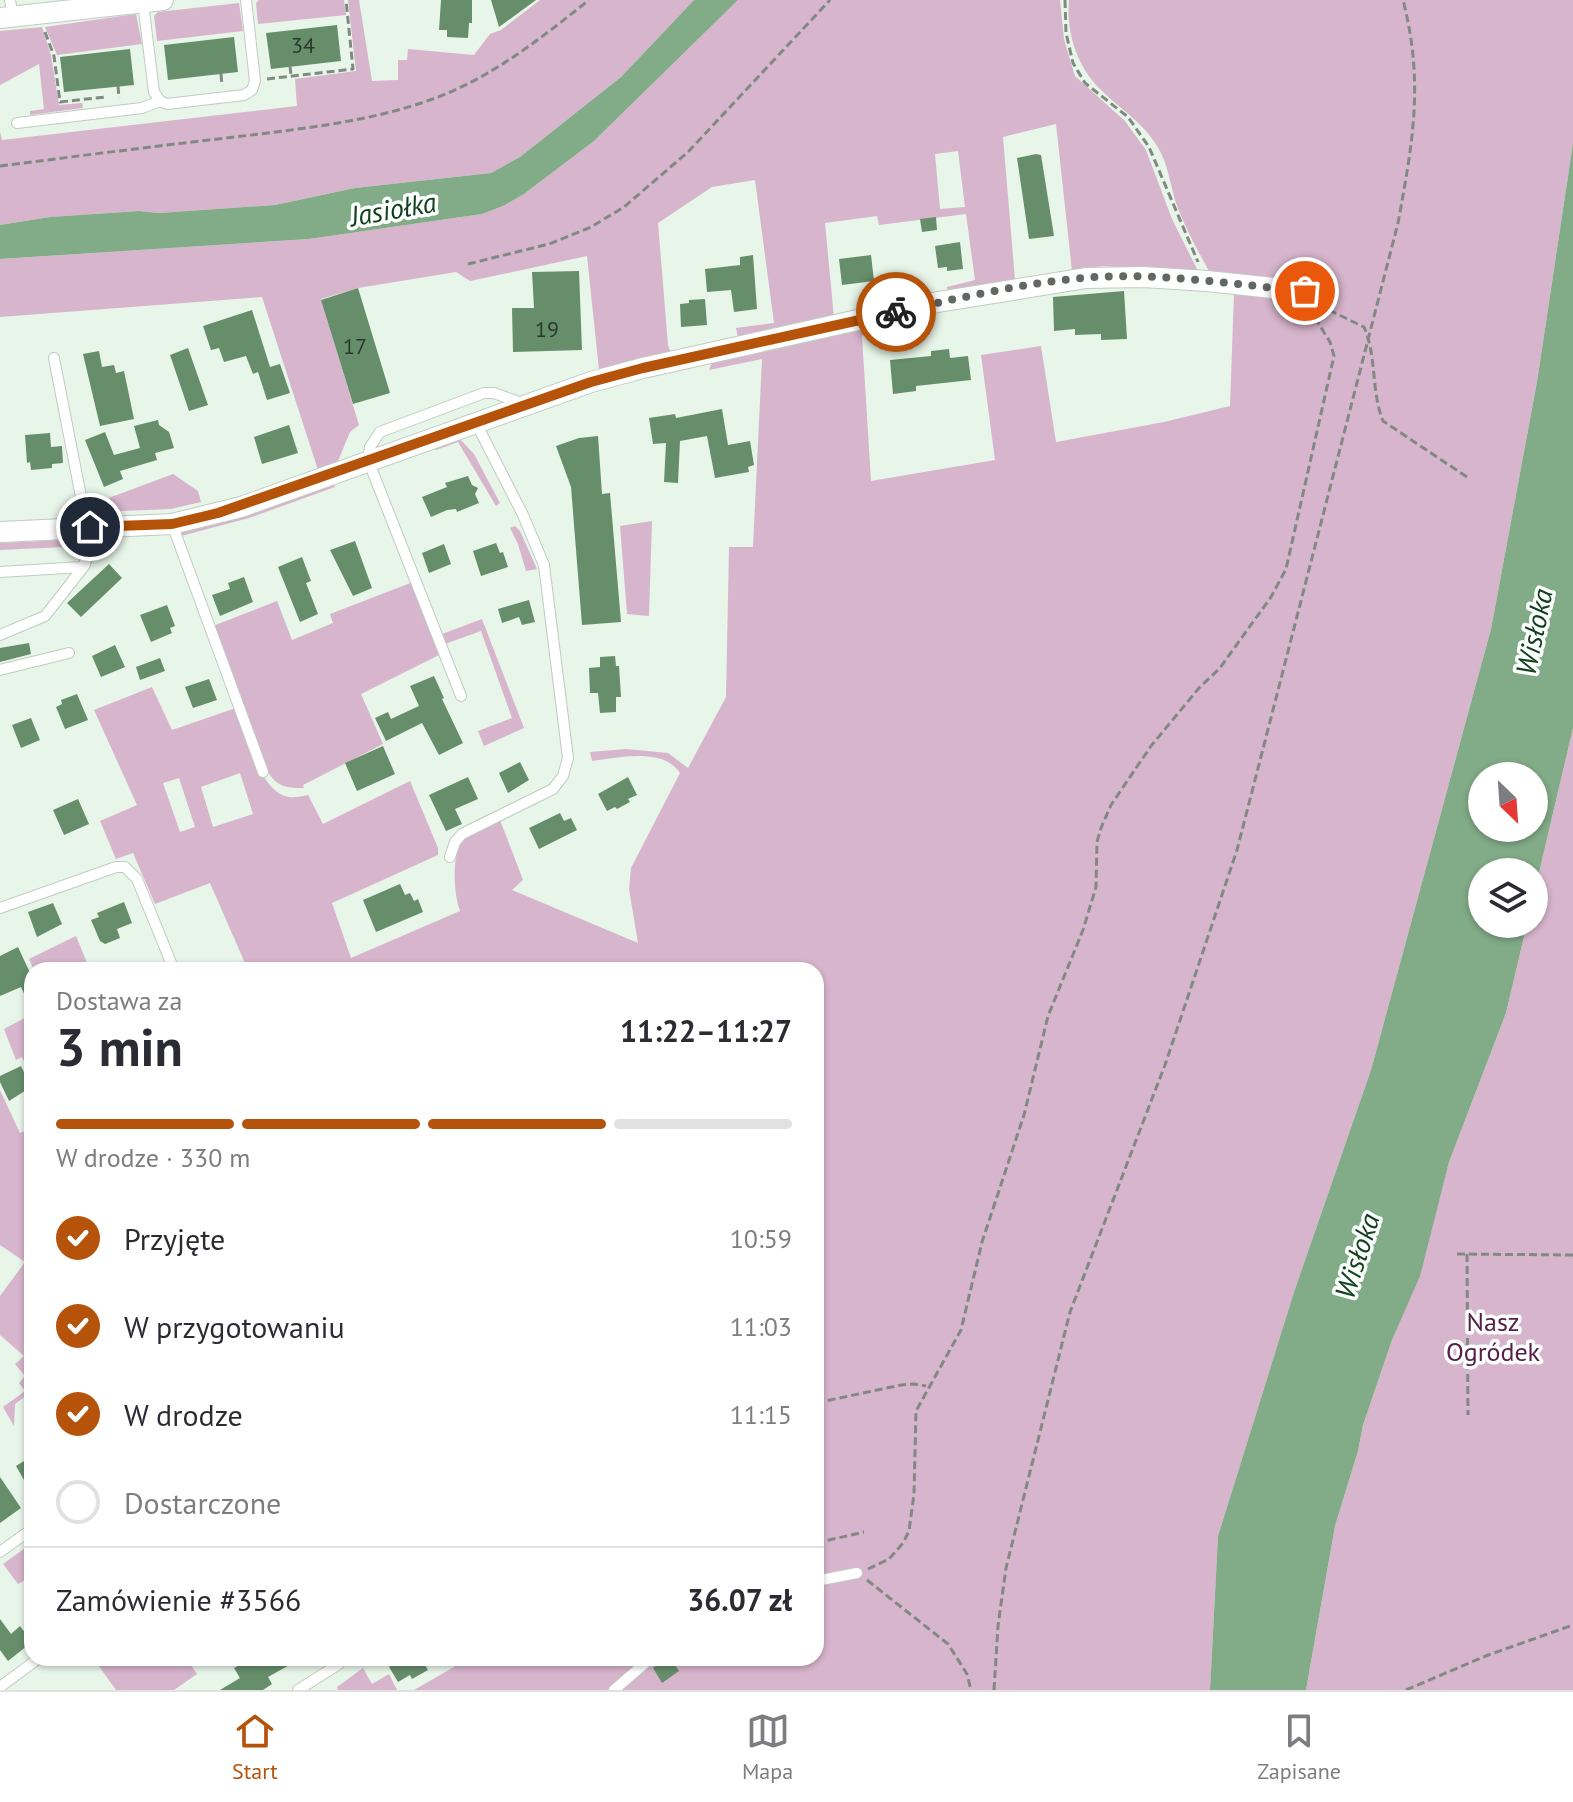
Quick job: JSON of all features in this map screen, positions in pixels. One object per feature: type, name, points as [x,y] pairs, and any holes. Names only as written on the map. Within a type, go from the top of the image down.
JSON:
[{"type":"street","points":[[8,12],[153,1]]},
{"type":"street","points":[[0,532],[172,524],[241,507],[525,404],[629,371],[938,302],[1092,277],[1207,281],[1309,292]]},
{"type":"lane","points":[[157,97],[167,104],[244,95],[252,90],[255,81],[246,0]]},
{"type":"lane","points":[[153,1],[157,97]]},
{"type":"lane","points":[[17,123],[142,108],[157,97]]},
{"type":"lane","points":[[0,635],[45,616],[85,565],[90,554],[54,358]]},
{"type":"lane","points":[[461,696],[368,460],[370,447],[380,432],[484,393],[494,393],[525,404]]},
{"type":"lane","points":[[450,857],[455,842],[462,834],[553,789],[563,776],[568,758],[544,565],[523,515],[476,423]]},
{"type":"lane","points":[[172,524],[263,772]]},
{"type":"lane","points":[[0,572],[74,569],[85,565]]},
{"type":"lane","points":[[0,670],[69,653]]},
{"type":"lane","points":[[0,908],[116,867],[125,867],[137,879],[171,962]]},
{"type":"lane","points":[[0,1552],[24,1535]]},
{"type":"lane","points":[[824,1579],[857,1573]]},
{"type":"lane","points":[[0,1687],[28,1666]]},
{"type":"lane","points":[[298,1690],[336,1666]]},
{"type":"lane","points":[[614,1690],[642,1666]]},
{"type":"path","points":[[210,86],[353,69],[346,0]]},
{"type":"path","points":[[0,166],[279,131],[355,119],[415,105],[484,75],[589,0]]},
{"type":"path","points":[[468,264],[549,244],[591,227],[624,207],[688,152],[830,0]]},
{"type":"path","points":[[1065,0],[1066,33],[1073,63],[1085,83],[1128,117],[1149,147],[1163,176],[1178,221],[1207,281]]},
{"type":"path","points":[[994,1690],[1006,1568],[1070,1312],[1165,1065],[1237,850],[1398,223],[1413,140],[1417,96],[1412,39],[1403,0]]},
{"type":"path","points":[[42,23],[54,56],[60,102],[119,96],[157,97]]},
{"type":"path","points":[[324,63],[325,72]]},
{"type":"path","points":[[290,66],[291,76]]},
{"type":"path","points":[[118,86],[120,104]]},
{"type":"path","points":[[83,90],[85,107]]},
{"type":"path","points":[[1309,292],[1316,304],[1361,324],[1369,339],[1383,421],[1467,477]]},
{"type":"path","points":[[857,1573],[889,1559],[909,1531],[914,1494],[916,1411],[961,1330],[982,1242],[1024,1115],[1048,1016],[1083,930],[1096,887],[1097,842],[1101,828],[1111,805],[1151,746],[1199,688],[1220,668],[1271,597],[1286,569],[1334,356],[1309,292]]},
{"type":"path","points":[[1457,1254],[1573,1255]]},
{"type":"path","points":[[1467,1254],[1468,1415]]},
{"type":"path","points":[[824,1401],[901,1385],[928,1387]]},
{"type":"path","points":[[824,1541],[864,1532]]},
{"type":"path","points":[[857,1573],[948,1644],[967,1674],[971,1690]]},
{"type":"path","points":[[1406,1690],[1488,1655],[1573,1625]]},
{"type":"green space","points":[[259,0],[344,0],[346,15],[258,24],[256,3]]},
{"type":"green space","points":[[348,0],[359,0],[372,81],[398,80],[398,60],[407,60],[408,49],[474,55],[490,34],[501,30],[540,0],[694,0],[621,77],[520,157],[491,173],[355,188],[275,205],[50,217],[0,225],[0,132],[2,140],[297,106],[295,79],[356,71]]},
{"type":"green space","points":[[738,0],[1060,0],[1064,39],[1075,76],[1125,121],[1146,150],[1172,219],[1198,271],[1102,266],[1072,271],[1056,124],[1003,137],[1015,280],[948,292],[947,287],[975,280],[966,214],[879,225],[877,216],[825,223],[834,318],[738,338],[736,328],[774,323],[755,180],[712,187],[658,223],[671,353],[599,370],[587,256],[470,281],[456,272],[358,288],[321,299],[359,425],[350,432],[338,461],[318,470],[262,297],[0,317],[0,259],[309,239],[482,214],[524,194],[594,141]],"holes":[[[958,151],[965,207],[940,209],[935,154]]]},
{"type":"green space","points":[[1069,0],[1573,0],[1573,143],[1537,382],[1491,629],[1371,1070],[1294,1292],[1218,1536],[1210,1690],[414,1690],[454,1666],[824,1666],[824,962],[245,962],[210,883],[155,904],[133,853],[116,859],[100,821],[137,805],[94,710],[152,687],[172,730],[236,708],[255,760],[270,785],[289,797],[308,795],[323,824],[410,781],[438,848],[438,855],[332,903],[351,958],[460,911],[455,876],[456,857],[462,842],[469,835],[500,820],[523,880],[512,890],[638,943],[629,889],[631,868],[680,773],[663,760],[651,757],[592,761],[590,752],[626,749],[668,753],[688,768],[726,697],[729,547],[753,547],[762,359],[709,370],[713,360],[863,328],[866,334],[862,336],[871,481],[995,460],[981,355],[1041,346],[1056,442],[1230,406],[1234,293],[1293,302],[1327,299],[1210,273],[1181,215],[1155,142],[1090,77],[1078,57],[1069,23]],"holes":[[[240,773],[253,814],[213,827],[201,787]],[[179,778],[195,827],[180,832],[163,783]]]},
{"type":"green space","points":[[239,3],[243,31],[157,41],[154,16],[158,12]]},
{"type":"green space","points":[[136,14],[142,44],[57,55],[45,27]]},
{"type":"green space","points":[[42,27],[51,55],[59,105],[82,103],[83,108],[30,115],[30,111],[44,109],[39,64],[0,85],[0,31]]},
{"type":"green space","points":[[459,438],[474,454],[500,503],[496,506],[458,442],[436,450],[433,445]]},
{"type":"green space","points":[[173,474],[198,491],[201,502],[171,509],[96,512],[98,502]]},
{"type":"green space","points":[[333,481],[335,487],[249,518],[181,536],[182,527]]},
{"type":"green space","points":[[652,521],[649,616],[627,614],[620,526]]},
{"type":"green space","points":[[515,526],[537,569],[526,571],[510,528]]},
{"type":"green space","points":[[85,539],[88,546],[0,550],[0,543]]},
{"type":"green space","points":[[413,582],[441,654],[361,694],[383,744],[303,785],[304,788],[277,782],[266,768],[213,626],[277,601],[292,640],[333,623],[330,614]]},
{"type":"green space","points":[[482,619],[524,728],[484,746],[478,731],[512,718],[481,631],[445,644],[442,634]]},
{"type":"green space","name":"Nasz Ogródek","points":[[1573,728],[1573,1690],[1306,1690],[1335,1526],[1363,1425],[1392,1340],[1419,1276],[1449,1162],[1506,1013],[1524,938],[1548,938],[1548,858],[1542,858]]},
{"type":"green space","points":[[76,936],[87,962],[30,962],[29,959]]},
{"type":"green space","points":[[24,1018],[24,1061],[22,1057],[16,1060],[4,1029]]},
{"type":"green space","points":[[0,1090],[20,1133],[24,1131],[24,1261],[0,1245]]},
{"type":"green space","points":[[24,1263],[24,1356],[0,1335],[0,1296]]},
{"type":"green space","points":[[24,1356],[24,1375],[15,1364]]},
{"type":"green space","points":[[24,1392],[24,1397],[15,1404],[14,1426],[3,1407]]},
{"type":"green space","points":[[24,1549],[24,1581],[18,1584],[3,1564]]},
{"type":"green space","points":[[99,1666],[192,1666],[197,1674],[174,1690],[116,1690]]},
{"type":"green space","points":[[363,1668],[372,1684],[389,1674],[397,1690],[338,1690],[337,1687]]},
{"type":"water","name":"Jasiołka","points":[[694,0],[738,0],[594,141],[524,194],[482,214],[309,239],[0,259],[0,225],[50,217],[275,205],[355,188],[491,173],[520,157],[621,77]]},
{"type":"water","name":"Wisłoka","points":[[1573,143],[1573,728],[1548,834],[1548,762],[1468,762],[1468,842],[1546,842],[1542,858],[1468,858],[1468,938],[1524,938],[1506,1013],[1449,1162],[1420,1276],[1392,1340],[1363,1425],[1335,1526],[1306,1690],[1210,1690],[1218,1536],[1294,1292],[1371,1070],[1491,629],[1537,382]]},
{"type":"building","points":[[441,0],[472,0],[472,23],[469,23],[468,38],[447,37],[447,30],[439,30]]},
{"type":"building","points":[[491,0],[536,0],[499,27]]},
{"type":"building","points":[[337,25],[341,61],[271,69],[266,33]]},
{"type":"building","points":[[234,37],[238,72],[168,80],[164,45]]},
{"type":"building","points":[[130,49],[134,85],[64,92],[60,57]]},
{"type":"building","points":[[1041,155],[1054,236],[1029,239],[1017,158]]},
{"type":"building","points":[[936,217],[937,230],[922,232],[920,219]]},
{"type":"building","points":[[960,242],[963,269],[947,271],[947,267],[938,268],[935,246]]},
{"type":"building","points":[[753,255],[757,309],[734,312],[731,290],[707,292],[705,269],[740,265],[740,257]]},
{"type":"building","points":[[871,255],[874,281],[842,285],[839,259]]},
{"type":"building","points":[[579,271],[582,350],[513,352],[512,308],[534,308],[532,272]]},
{"type":"building","points":[[358,288],[390,393],[353,404],[321,300]]},
{"type":"building","points":[[1124,291],[1127,339],[1101,340],[1101,334],[1075,335],[1075,329],[1054,331],[1053,297]]},
{"type":"building","points":[[705,299],[707,325],[681,327],[680,304]]},
{"type":"building","points":[[252,310],[270,367],[280,364],[290,393],[267,400],[258,372],[253,374],[246,356],[224,362],[219,348],[211,350],[203,326]]},
{"type":"building","points":[[188,348],[208,405],[189,411],[170,355]]},
{"type":"building","points":[[949,349],[950,358],[968,356],[971,380],[916,386],[916,391],[893,394],[890,360],[931,356],[931,351]]},
{"type":"building","points":[[99,351],[102,367],[114,365],[116,373],[124,371],[134,419],[100,426],[83,354]]},
{"type":"building","points":[[722,409],[728,445],[750,441],[754,465],[748,467],[749,472],[715,478],[707,436],[680,441],[678,483],[664,482],[666,443],[653,444],[649,418],[675,414],[676,418]]},
{"type":"building","points":[[158,420],[159,425],[169,432],[174,448],[155,453],[157,460],[120,471],[123,479],[104,487],[85,440],[105,432],[114,455],[140,448],[134,426]]},
{"type":"building","points":[[289,425],[298,453],[262,464],[254,437]]},
{"type":"building","points":[[50,433],[51,447],[62,446],[63,463],[52,464],[52,468],[31,470],[30,462],[27,463],[25,435]]},
{"type":"building","points":[[598,436],[602,494],[610,493],[621,622],[582,625],[571,487],[556,446],[579,438]]},
{"type":"building","points":[[468,476],[472,485],[478,488],[475,494],[479,503],[457,512],[456,509],[447,510],[431,517],[422,497],[447,487],[445,483]]},
{"type":"building","points":[[355,541],[372,588],[353,596],[330,550]]},
{"type":"building","points":[[496,543],[508,567],[481,576],[473,551]]},
{"type":"building","points":[[444,544],[451,564],[429,573],[422,553]]},
{"type":"building","points":[[302,557],[311,581],[306,583],[318,614],[300,622],[278,567]]},
{"type":"building","points":[[109,564],[122,578],[81,617],[67,603]]},
{"type":"building","points":[[244,577],[253,602],[220,616],[212,595],[230,589],[228,583]]},
{"type":"building","points":[[529,600],[535,622],[522,625],[519,617],[502,623],[498,609]]},
{"type":"building","points":[[167,605],[175,626],[170,628],[172,633],[151,642],[140,615]]},
{"type":"building","points":[[29,643],[31,654],[0,662],[0,648]]},
{"type":"building","points":[[115,645],[125,667],[101,677],[92,656]]},
{"type":"building","points":[[615,656],[616,666],[619,666],[621,697],[616,697],[616,712],[600,713],[598,693],[590,693],[589,668],[600,667],[600,657]]},
{"type":"building","points":[[160,658],[165,671],[140,680],[136,667]]},
{"type":"building","points":[[434,676],[463,743],[439,755],[422,723],[386,741],[375,718],[388,712],[391,719],[419,706],[410,686]]},
{"type":"building","points":[[209,679],[217,700],[193,708],[185,687]]},
{"type":"building","points":[[77,694],[88,720],[65,729],[56,707],[62,704],[61,700]]},
{"type":"building","points":[[31,718],[40,740],[21,748],[12,725]]},
{"type":"building","points":[[383,746],[395,774],[357,791],[345,763]]},
{"type":"building","points":[[520,762],[529,780],[508,793],[499,773]]},
{"type":"building","points":[[468,777],[478,799],[455,809],[462,824],[446,831],[429,795]]},
{"type":"building","points":[[628,777],[637,795],[617,809],[607,811],[598,794]]},
{"type":"building","points":[[78,799],[89,824],[64,835],[53,810]]},
{"type":"building","points":[[560,813],[564,821],[571,818],[577,830],[539,849],[529,828]]},
{"type":"building","points":[[400,884],[405,895],[410,893],[414,901],[418,899],[423,912],[376,932],[363,900]]},
{"type":"building","points":[[124,902],[132,923],[117,929],[120,938],[105,944],[100,941],[91,920],[99,917],[97,913]]},
{"type":"building","points":[[53,903],[62,924],[37,937],[28,912]]},
{"type":"building","points":[[18,947],[25,962],[24,993],[21,987],[0,996],[0,956]]},
{"type":"building","points":[[21,1066],[24,1091],[9,1101],[0,1076]]},
{"type":"building","points":[[24,1461],[24,1480],[16,1466]]},
{"type":"building","points":[[0,1477],[21,1508],[0,1523]]},
{"type":"building","points":[[0,1619],[11,1634],[20,1626],[24,1631],[24,1648],[8,1661],[0,1650]]},
{"type":"building","points":[[288,1666],[268,1677],[272,1684],[263,1690],[220,1690],[240,1678],[234,1668]]},
{"type":"building","points":[[426,1666],[428,1670],[412,1679],[410,1675],[398,1682],[389,1667]]},
{"type":"building","points":[[676,1666],[679,1671],[662,1683],[653,1668]]},
{"type":"way so far","points":[[896,312],[938,302],[1101,277],[1207,281],[1305,291]]},
{"type":"route","points":[[90,527],[172,524],[241,507],[591,382],[896,312]]}]
